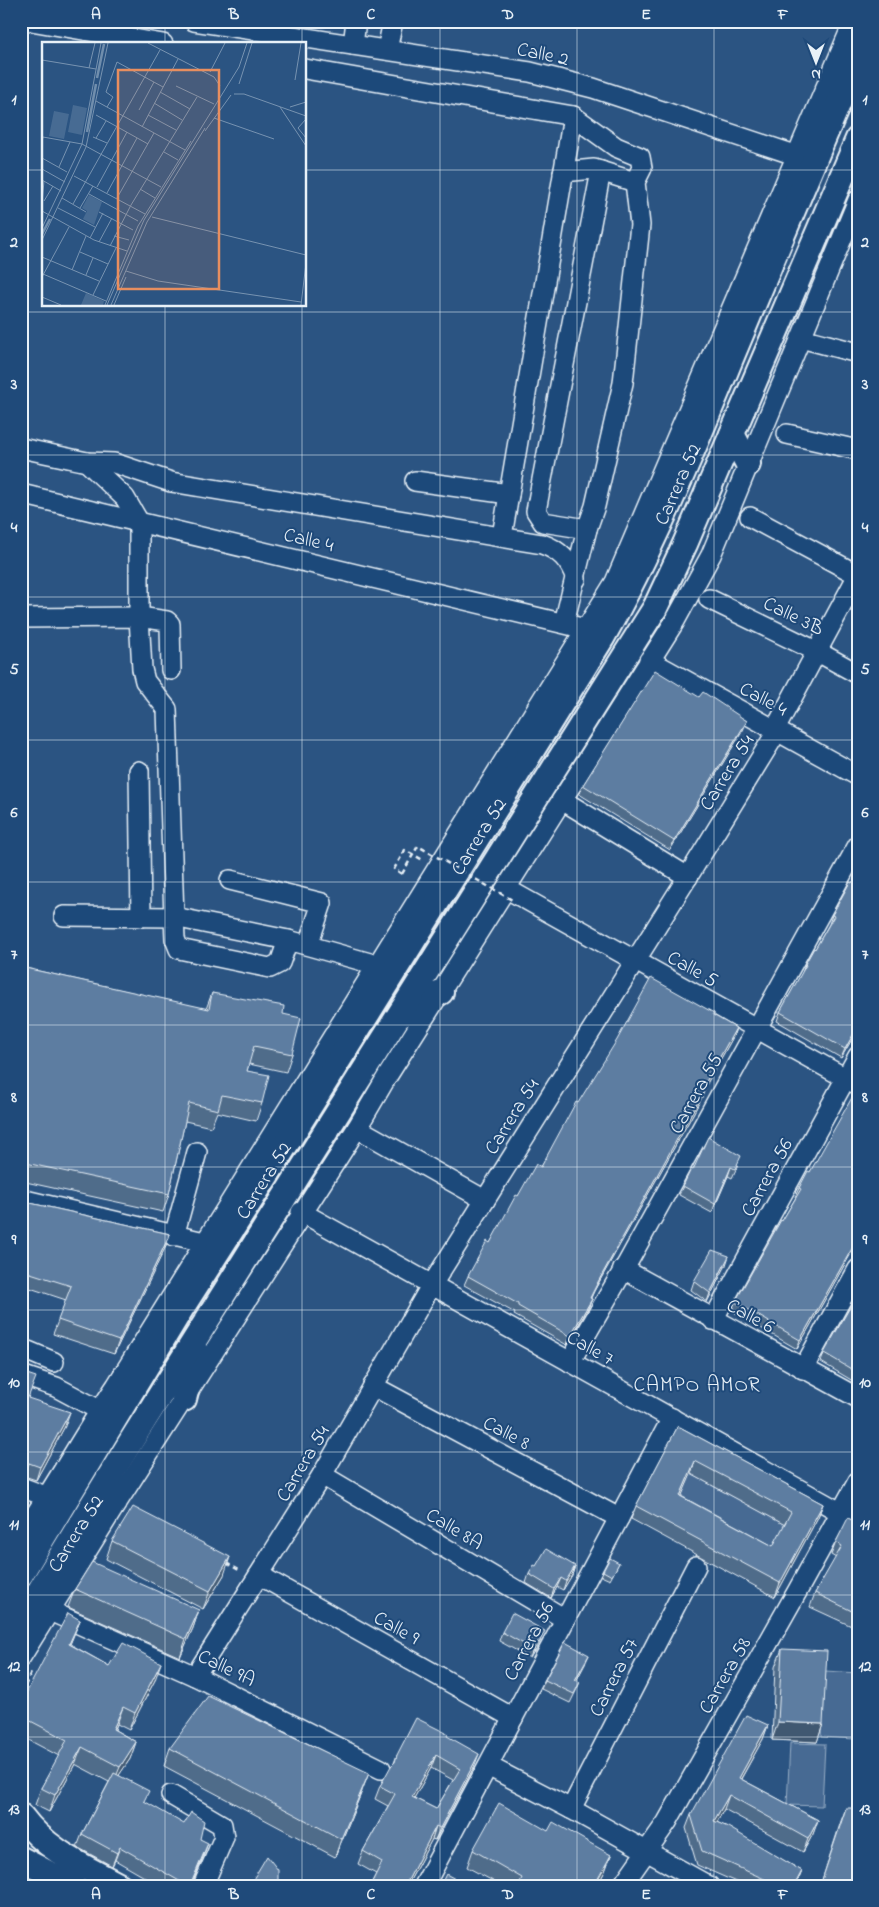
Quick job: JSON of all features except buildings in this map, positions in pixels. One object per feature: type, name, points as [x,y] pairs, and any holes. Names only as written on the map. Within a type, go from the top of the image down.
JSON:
[{"type":"main road","name":"Carrera 52","points":[[21,1574],[107,1416],[181,1309],[275,1162],[602,638],[630,589],[701,406],[804,158],[858,58]]},
{"type":"main road","name":"Carrera 52","points":[[21,1621],[133,1438],[655,608],[685,544],[858,139]]},
{"type":"main road","points":[[732,434],[748,464]]},
{"type":"main road","points":[[399,1016],[441,992]]},
{"type":"main road","points":[[269,1139],[275,1162]]},
{"type":"main road","points":[[116,1386],[181,1309]]},
{"type":"main road","points":[[184,1399],[202,1329]]},
{"type":"main road","points":[[21,1816],[30,1828],[50,1847],[120,1886]]},
{"type":"main road","points":[[21,1860],[73,1886]]},
{"type":"street","points":[[31,21],[97,38],[141,42]]},
{"type":"street","name":"Calle 2","points":[[194,21],[530,72],[593,88],[804,158]]},
{"type":"street","points":[[353,45],[356,21]]},
{"type":"street","points":[[387,50],[393,21]]},
{"type":"street","name":"Carrera 52","points":[[804,158],[854,21]]},
{"type":"street","points":[[306,69],[573,116],[616,147],[640,157],[642,168],[635,182],[640,226],[623,383],[595,506],[564,623]]},
{"type":"street","points":[[502,536],[573,116]]},
{"type":"street","points":[[563,172],[594,169],[635,182]]},
{"type":"street","points":[[586,535],[543,522],[536,511],[601,171]]},
{"type":"street","name":"Carrera 52","points":[[21,1657],[357,1128],[441,992],[509,895],[562,800],[675,621],[711,555],[858,200]]},
{"type":"street","points":[[801,338],[858,353]]},
{"type":"street","name":"Carrera 52","points":[[21,1536],[107,1416],[116,1386],[615,582],[701,406]]},
{"type":"street","points":[[787,434],[858,450]]},
{"type":"street","points":[[21,448],[87,462],[114,463],[171,482],[502,536],[548,546],[567,558],[576,579]]},
{"type":"street","points":[[87,462],[125,498],[139,522],[139,616],[142,669],[146,680],[167,710],[175,939],[179,949],[270,968],[280,963],[288,940]]},
{"type":"street","points":[[415,481],[509,494]]},
{"type":"street","name":"Calle 4","points":[[21,494],[586,629]]},
{"type":"street","points":[[750,518],[858,575]]},
{"type":"street","points":[[548,546],[586,535]]},
{"type":"street","name":"Carrera 54","points":[[195,1676],[322,1475],[373,1386],[485,1200],[773,738],[779,722],[858,575]]},
{"type":"street","name":"Calle 3B","points":[[709,599],[818,652],[858,674]]},
{"type":"street","points":[[21,618],[139,616],[167,621],[170,624],[171,670]]},
{"type":"street","name":"Calle 4","points":[[649,660],[858,776]]},
{"type":"street","points":[[139,771],[141,917]]},
{"type":"street","points":[[562,800],[688,877]]},
{"type":"street","name":"Carrera 55","points":[[570,1362],[858,845]]},
{"type":"street","points":[[230,880],[322,904],[308,945]]},
{"type":"street","name":"Calle 5","points":[[509,895],[635,961],[852,1081]]},
{"type":"street","points":[[64,916],[174,917],[288,940],[377,965]]},
{"type":"street","name":"Carrera 56","points":[[713,1320],[852,1081],[858,1056]]},
{"type":"street","points":[[357,1128],[485,1200]]},
{"type":"street","points":[[174,1236],[196,1152]]},
{"type":"street","points":[[21,1199],[204,1242]]},
{"type":"street","name":"Calle 7","points":[[302,1212],[858,1522]]},
{"type":"street","name":"Calle 6","points":[[623,1269],[858,1398]]},
{"type":"street","points":[[803,1369],[858,1269]]},
{"type":"street","points":[[21,1357],[28,1351],[54,1362]]},
{"type":"street","points":[[21,1375],[56,1387],[107,1416]]},
{"type":"street","name":"Calle 8","points":[[373,1386],[619,1518]]},
{"type":"street","name":"Carrera 56","points":[[424,1886],[672,1418]]},
{"type":"street","name":"Calle 8A","points":[[322,1475],[565,1619]]},
{"type":"street","name":"Carrera 58","points":[[622,1886],[667,1822],[858,1481]]},
{"type":"street","points":[[21,1487],[48,1497]]},
{"type":"street","name":"Carrera 57","points":[[571,1809],[696,1566]]},
{"type":"street","name":"Calle 9","points":[[258,1576],[513,1718]]},
{"type":"street","name":"Calle 9A","points":[[50,1611],[195,1676],[381,1768]]},
{"type":"street","points":[[488,1766],[571,1809],[709,1886]]},
{"type":"street","points":[[171,1795],[222,1825],[224,1837],[203,1886]]},
{"type":"path","points":[[426,862],[405,850],[394,869],[402,874],[418,846],[509,895]]},
{"type":"path","points":[[220,1560],[258,1576]]},
{"type":"shaded area","points":[[691,1474],[787,1526],[768,1559],[676,1509]]},
{"type":"shaded area","points":[[825,1671],[858,1673],[856,1739],[821,1737]]},
{"type":"shaded area","points":[[790,1743],[825,1744],[822,1806],[787,1805]]},
{"type":"district","name":"CAMPO AMOR","points":[[697,1384]]}]
